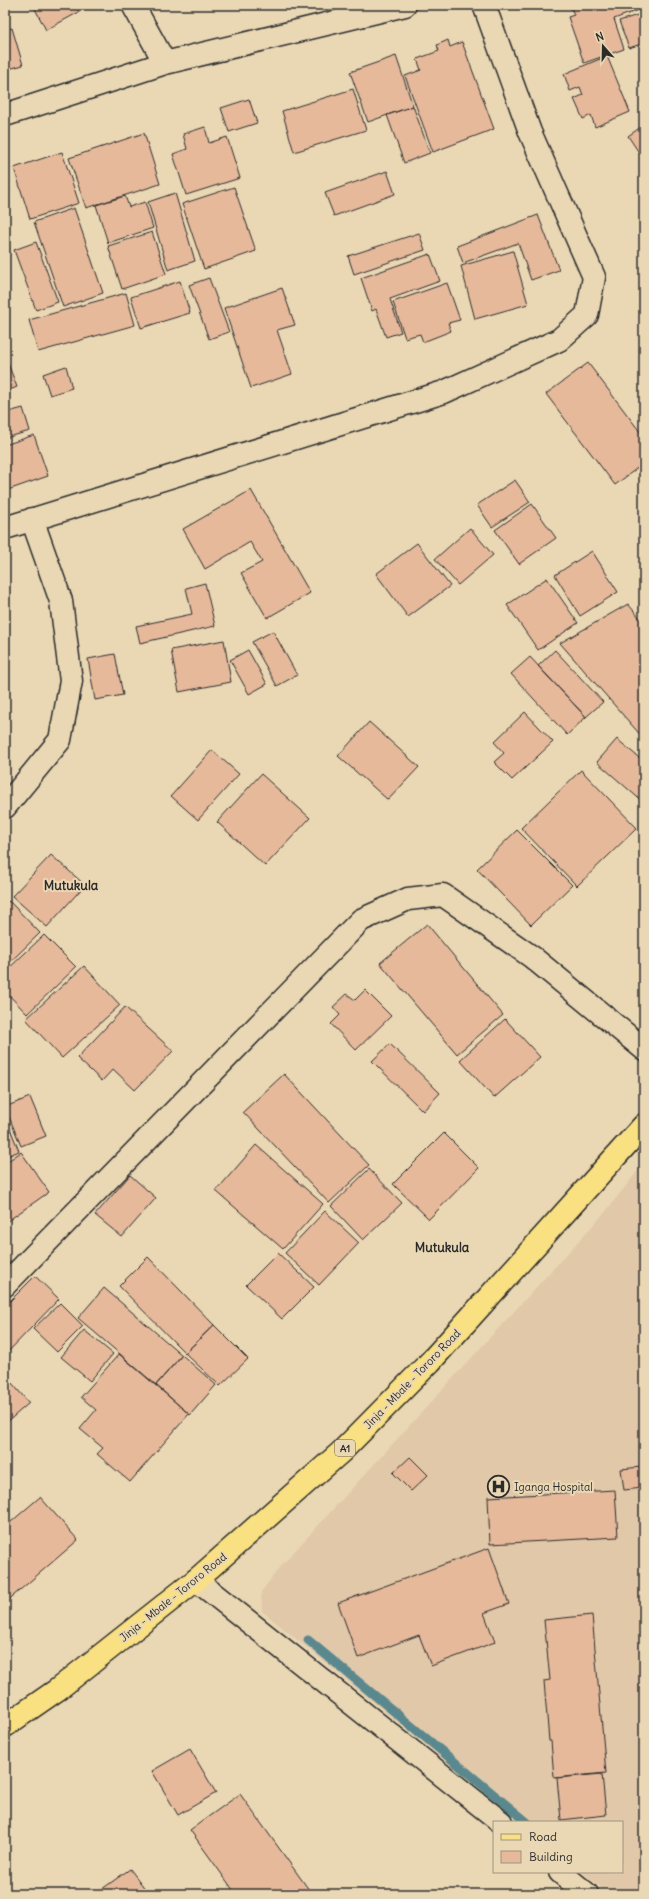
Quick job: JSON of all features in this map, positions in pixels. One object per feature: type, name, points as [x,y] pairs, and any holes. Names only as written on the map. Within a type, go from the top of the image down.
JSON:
[{"type":"main road","name":"Jinja - Mbale - Tororo Road","points":[[5,1726],[57,1690],[196,1580],[341,1452],[430,1362],[644,1125]]},
{"type":"street","points":[[132,5],[165,63]]},
{"type":"street","points":[[5,115],[165,63],[405,5]]},
{"type":"street","points":[[5,528],[444,392],[559,340],[587,315],[594,277],[530,132],[484,5]]},
{"type":"street","points":[[5,807],[60,740],[71,681],[61,601],[32,519]]},
{"type":"street","points":[[5,1284],[361,920],[408,899],[443,895],[532,957],[644,1049]]},
{"type":"street","points":[[196,1580],[499,1821]]},
{"type":"street","points":[[561,1873],[586,1894]]},
{"type":"shaded area","name":"Iganga Hospital","points":[[644,1163],[644,1894],[609,1894],[583,1873],[623,1873],[623,1821],[519,1821],[262,1611],[261,1592],[280,1567],[606,1211]]},
{"type":"building","points":[[33,5],[75,5],[79,12],[46,30]]},
{"type":"building","points":[[570,5],[644,5],[644,8],[614,19],[624,49],[584,63],[568,17],[574,15]]},
{"type":"building","points":[[644,13],[644,43],[629,48],[619,21]]},
{"type":"building","points":[[12,28],[23,65],[5,70],[5,30]]},
{"type":"building","points":[[448,40],[450,47],[462,42],[494,129],[433,152],[405,76],[421,70],[417,59],[439,51],[437,45]]},
{"type":"building","points":[[396,56],[413,106],[368,122],[350,72]]},
{"type":"building","points":[[607,56],[630,112],[595,127],[591,115],[583,119],[574,99],[583,95],[580,87],[570,91],[564,74]]},
{"type":"building","points":[[353,89],[366,130],[294,152],[282,111]]},
{"type":"building","points":[[249,99],[257,123],[229,132],[221,108]]},
{"type":"building","points":[[413,106],[430,153],[404,163],[387,115]]},
{"type":"building","points":[[644,125],[644,160],[628,136]]},
{"type":"building","points":[[205,127],[209,143],[227,137],[240,178],[186,195],[173,154],[187,149],[183,134]]},
{"type":"building","points":[[144,133],[160,184],[86,208],[69,158]]},
{"type":"building","points":[[62,152],[79,203],[30,219],[14,168]]},
{"type":"building","points":[[387,171],[395,194],[334,216],[325,193]]},
{"type":"building","points":[[234,187],[256,251],[204,269],[182,204]]},
{"type":"building","points":[[175,193],[195,261],[168,270],[148,202]]},
{"type":"building","points":[[125,196],[129,207],[145,202],[153,228],[108,243],[96,205]]},
{"type":"building","points":[[74,208],[103,293],[63,307],[34,222]]},
{"type":"building","points":[[538,215],[559,270],[531,280],[518,243],[463,263],[457,246]]},
{"type":"building","points":[[152,232],[166,274],[122,289],[108,246]]},
{"type":"building","points":[[419,233],[425,250],[354,274],[348,256]]},
{"type":"building","points":[[36,242],[58,302],[36,310],[14,250]]},
{"type":"building","points":[[513,251],[528,304],[475,319],[461,266]]},
{"type":"building","points":[[430,254],[440,281],[390,299],[401,332],[386,337],[376,309],[372,311],[361,278]]},
{"type":"building","points":[[209,278],[229,332],[209,339],[189,285]]},
{"type":"building","points":[[180,281],[190,313],[141,328],[131,297]]},
{"type":"building","points":[[447,283],[460,320],[448,323],[451,331],[423,342],[420,334],[405,338],[393,302]]},
{"type":"building","points":[[282,288],[295,325],[277,330],[292,374],[251,388],[224,308]]},
{"type":"building","points":[[126,293],[135,325],[38,352],[29,320]]},
{"type":"building","points":[[5,356],[17,387],[5,392]]},
{"type":"building","points":[[588,363],[644,437],[644,463],[615,485],[546,394]]},
{"type":"building","points":[[66,366],[72,388],[50,395],[43,374]]},
{"type":"building","points":[[23,408],[30,431],[5,438],[5,413]]},
{"type":"building","points":[[34,435],[48,476],[5,491],[5,445]]},
{"type":"building","points":[[515,480],[530,502],[492,527],[477,505]]},
{"type":"building","points":[[251,490],[310,593],[267,618],[241,573],[262,562],[250,542],[205,569],[183,529]]},
{"type":"building","points":[[532,504],[556,538],[519,564],[495,530]]},
{"type":"building","points":[[470,528],[493,555],[458,585],[435,559]]},
{"type":"building","points":[[417,543],[450,586],[408,617],[376,574]]},
{"type":"building","points":[[592,551],[618,592],[580,616],[555,575]]},
{"type":"building","points":[[547,578],[578,623],[538,650],[507,605]]},
{"type":"building","points":[[205,583],[215,626],[140,643],[136,626],[192,614],[186,588]]},
{"type":"building","points":[[628,604],[644,623],[644,739],[560,643]]},
{"type":"building","points":[[273,631],[297,675],[277,686],[252,642]]},
{"type":"building","points":[[224,640],[231,682],[179,692],[171,650]]},
{"type":"building","points":[[248,650],[267,684],[249,694],[230,660]]},
{"type":"building","points":[[555,650],[603,702],[586,717],[538,666]]},
{"type":"building","points":[[115,654],[123,695],[95,700],[88,659]]},
{"type":"building","points":[[530,657],[586,717],[567,735],[511,674]]},
{"type":"building","points":[[525,712],[553,742],[512,780],[494,762],[504,753],[494,742]]},
{"type":"building","points":[[369,722],[419,767],[388,800],[338,756]]},
{"type":"building","points":[[617,739],[644,762],[644,803],[597,762]]},
{"type":"building","points":[[212,750],[239,774],[198,820],[171,796]]},
{"type":"building","points":[[581,770],[637,828],[577,886],[521,828]]},
{"type":"building","points":[[261,774],[310,818],[265,866],[217,822]]},
{"type":"building","points":[[517,830],[572,885],[531,925],[477,869]]},
{"type":"building","points":[[51,855],[85,885],[47,927],[12,896]]},
{"type":"building","points":[[9,901],[40,933],[5,967],[5,904]]},
{"type":"building","points":[[427,924],[503,1015],[457,1054],[380,963]]},
{"type":"building","points":[[44,935],[76,967],[27,1014],[5,991],[5,972]]},
{"type":"building","points":[[84,966],[120,1005],[62,1058],[26,1019]]},
{"type":"building","points":[[365,990],[391,1016],[356,1050],[331,1024],[340,1015],[333,1007],[347,994],[355,1000]]},
{"type":"building","points":[[125,1007],[173,1051],[135,1090],[113,1069],[102,1081],[77,1058]]},
{"type":"building","points":[[505,1019],[540,1057],[494,1098],[460,1060]]},
{"type":"building","points":[[390,1044],[440,1093],[423,1111],[372,1061]]},
{"type":"building","points":[[284,1074],[369,1165],[329,1203],[243,1112]]},
{"type":"building","points":[[30,1097],[46,1136],[21,1146],[5,1107]]},
{"type":"building","points":[[5,1116],[19,1151],[5,1157]]},
{"type":"building","points":[[444,1133],[479,1168],[429,1219],[393,1184]]},
{"type":"building","points":[[256,1145],[323,1204],[283,1249],[216,1191]]},
{"type":"building","points":[[21,1152],[49,1192],[6,1222],[5,1163]]},
{"type":"building","points":[[369,1169],[402,1203],[363,1240],[331,1206]]},
{"type":"building","points":[[130,1175],[156,1198],[122,1237],[95,1215]]},
{"type":"building","points":[[325,1211],[359,1243],[319,1285],[285,1253]]},
{"type":"building","points":[[278,1253],[314,1287],[282,1319],[246,1285]]},
{"type":"building","points":[[148,1257],[214,1325],[185,1353],[119,1286]]},
{"type":"building","points":[[35,1276],[59,1299],[5,1355],[5,1306]]},
{"type":"building","points":[[104,1288],[182,1355],[156,1385],[78,1318]]},
{"type":"building","points":[[60,1303],[83,1326],[57,1352],[33,1329]]},
{"type":"building","points":[[214,1325],[248,1359],[220,1386],[185,1353]]},
{"type":"building","points":[[84,1330],[113,1354],[90,1381],[61,1357]]},
{"type":"building","points":[[119,1354],[189,1414],[130,1482],[97,1454],[103,1448],[80,1429],[96,1410],[81,1397]]},
{"type":"building","points":[[182,1355],[216,1385],[190,1415],[156,1385]]},
{"type":"building","points":[[5,1375],[29,1403],[5,1424]]},
{"type":"building","points":[[410,1457],[428,1475],[411,1491],[393,1473]]},
{"type":"building","points":[[641,1467],[643,1488],[624,1490],[621,1469]]},
{"type":"building","points":[[615,1490],[618,1537],[490,1544],[488,1497]]},
{"type":"building","points":[[40,1497],[78,1540],[5,1603],[5,1527]]},
{"type":"building","points":[[489,1548],[509,1604],[484,1613],[495,1642],[431,1666],[419,1635],[358,1658],[338,1603]]},
{"type":"building","points":[[592,1615],[606,1773],[554,1778],[544,1681],[550,1680],[544,1620]]},
{"type":"building","points":[[190,1749],[216,1793],[178,1815],[152,1771]]},
{"type":"building","points":[[602,1774],[606,1815],[561,1820],[557,1778]]},
{"type":"building","points":[[240,1794],[312,1894],[236,1894],[190,1830]]},
{"type":"building","points":[[130,1869],[149,1894],[95,1894]]},
{"type":"waterway","points":[[308,1640],[526,1821]]},
{"type":"place","name":"Iganga Hospital","points":[[499,1487]]},
{"type":"district","name":"Mutukula","points":[[71,885]]},
{"type":"district","name":"Mutukula","points":[[442,1247]]}]
